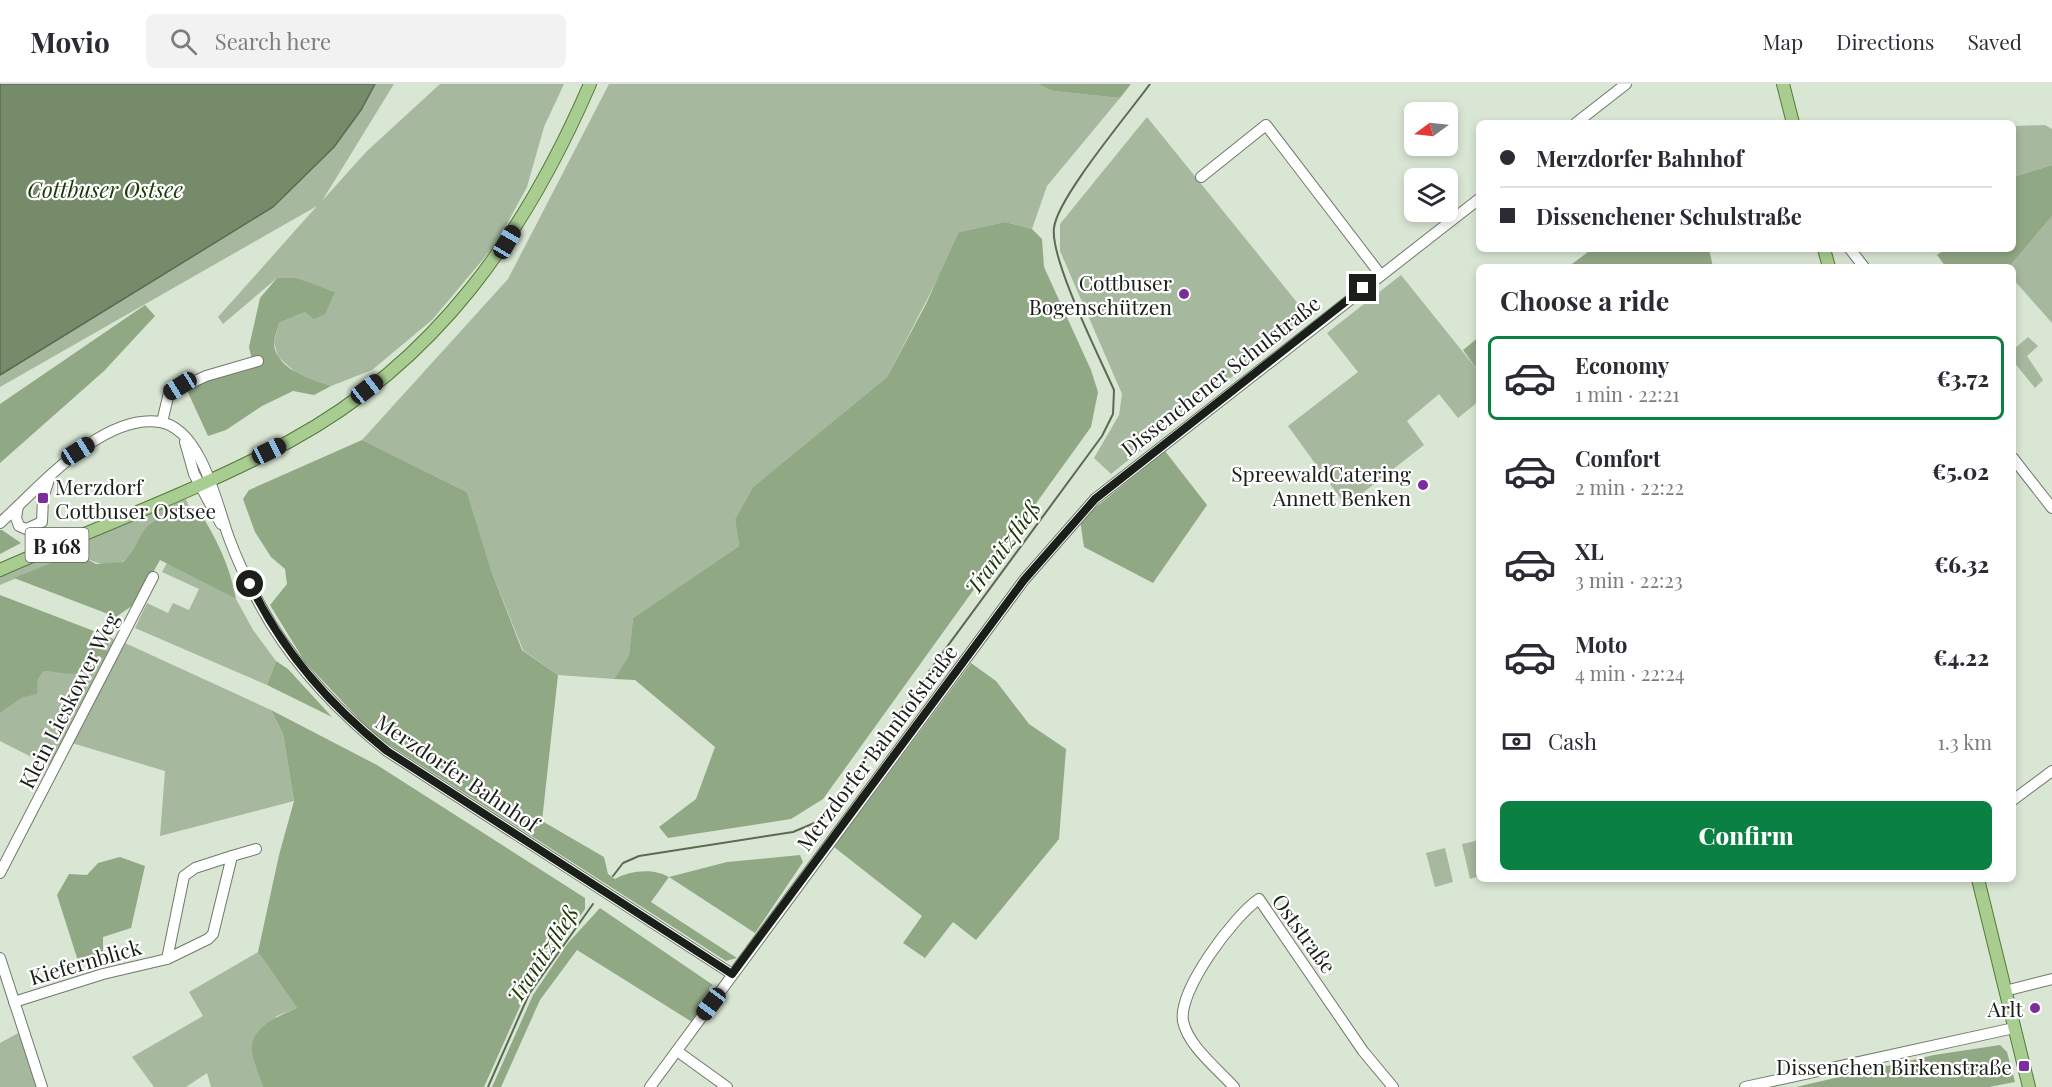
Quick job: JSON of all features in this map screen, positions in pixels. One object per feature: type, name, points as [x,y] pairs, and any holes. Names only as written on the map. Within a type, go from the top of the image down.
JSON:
[{"type":"main road","name":"B 168","points":[[0,570],[205,482],[291,441],[353,400],[440,325],[471,290],[507,242],[567,135],[590,84]]},
{"type":"main road","points":[[1783,84],[1792,120]]},
{"type":"main road","points":[[1979,882],[2029,1087]]},
{"type":"street","points":[[1580,120],[1626,84]]},
{"type":"street","points":[[1201,177],[1266,126],[1380,274]]},
{"type":"street","name":"Dissenchener Schulstraße","points":[[1007,605],[1076,519],[1095,499],[1476,200]]},
{"type":"street","points":[[1852,252],[1862,264]]},
{"type":"street","points":[[0,523],[78,451],[104,435],[139,423],[162,422],[169,393],[206,376],[258,361]]},
{"type":"street","name":"Merzdorfer Bahnhof","points":[[162,422],[173,427],[183,437],[256,598],[289,651],[323,694],[353,724],[387,751],[732,974]]},
{"type":"street","points":[[2016,462],[2052,508]]},
{"type":"street","points":[[18,505],[16,518],[19,526],[26,529],[42,522],[44,498],[50,476]]},
{"type":"street","name":"Klein Lieskower Weg","points":[[0,873],[153,577]]},
{"type":"street","name":"Merzdorfer Bahnhofstraße","points":[[650,1087],[1007,605]]},
{"type":"street","points":[[2016,798],[2052,771]]},
{"type":"street","name":"Kiefernblick","points":[[167,959],[184,876],[195,868],[256,849]]},
{"type":"street","name":"Kiefernblick","points":[[14,1002],[103,974],[167,959],[211,937],[232,856]]},
{"type":"street","name":"Oststraße","points":[[1234,1087],[1187,1032],[1183,1010],[1186,997],[1222,937],[1235,919],[1258,898],[1368,1057],[1393,1087]]},
{"type":"street","points":[[0,958],[42,1087]]},
{"type":"street","points":[[2005,992],[2052,979]]},
{"type":"street","points":[[1745,1087],[2014,1028]]},
{"type":"street","points":[[677,1051],[727,1087]]},
{"type":"shaded area","points":[[375,84],[394,84],[322,201],[366,152],[440,84],[564,84],[544,127],[527,187],[496,244],[432,320],[372,370],[331,386],[299,375],[278,357],[274,342],[279,323],[305,312],[334,292],[327,289],[277,278],[223,324],[218,317],[317,206],[0,387],[0,375],[273,207],[334,147],[361,110]]},
{"type":"shaded area","points":[[609,84],[1037,84],[1053,91],[1120,98],[1047,186],[1032,229],[1005,222],[959,232],[948,259],[887,377],[753,487],[735,519],[739,546],[633,618],[629,655],[614,679],[558,675],[523,650],[492,573],[467,492],[362,440],[508,279]]},
{"type":"shaded area","points":[[1037,84],[1131,84],[1120,98],[1053,91]]},
{"type":"shaded area","name":"Cottbuser Bogenschützen","points":[[1147,117],[1308,316],[1111,474],[1094,458],[1119,415],[1122,394],[1060,251],[1060,224]]},
{"type":"shaded area","points":[[2045,125],[2052,129],[2052,165],[2016,176],[2016,126]]},
{"type":"shaded area","points":[[2052,165],[2052,216],[2012,264],[1944,264],[1937,255],[1942,252],[2016,252],[2016,176]]},
{"type":"shaded area","points":[[2052,216],[2052,323],[2016,282],[2016,264],[2012,264]]},
{"type":"shaded area","points":[[1005,222],[1032,229],[1042,239],[1044,267],[1091,370],[1098,392],[1091,427],[823,799],[791,819],[668,838],[659,827],[696,799],[715,747],[635,680],[614,679],[629,655],[633,618],[739,546],[735,519],[753,487],[887,377],[926,304],[959,232]]},
{"type":"shaded area","points":[[1588,252],[1710,252],[1712,264],[1572,264]]},
{"type":"shaded area","points":[[1401,275],[1476,368],[1476,403],[1458,418],[1439,394],[1407,421],[1424,445],[1346,506],[1288,426],[1358,372],[1327,333]]},
{"type":"shaded area","points":[[277,278],[296,278],[335,292],[325,314],[314,319],[305,312],[279,323],[274,341],[275,351],[286,366],[304,376],[331,386],[314,395],[293,391],[262,406],[226,430],[208,436],[186,388],[253,364],[249,347],[260,298]]},
{"type":"shaded area","points":[[145,305],[155,316],[104,371],[0,463],[0,404]]},
{"type":"shaded area","points":[[2028,337],[2038,346],[2027,356],[2043,380],[2035,388],[2016,365],[2016,347]]},
{"type":"shaded area","points":[[1476,339],[1476,368],[1463,350]]},
{"type":"shaded area","points":[[362,440],[467,492],[492,573],[522,650],[558,675],[542,821],[604,857],[608,874],[615,879],[642,871],[656,872],[669,877],[651,902],[737,958],[726,961],[374,735],[305,662],[270,605],[287,584],[285,569],[271,557],[255,532],[243,499],[249,490]]},
{"type":"shaded area","points":[[1165,451],[1207,505],[1153,583],[1084,547],[1080,520]]},
{"type":"shaded area","points":[[186,499],[189,507],[185,515],[175,514],[144,531],[132,554],[117,564],[99,563],[76,553],[0,585],[0,575]]},
{"type":"shaded area","points":[[198,509],[222,552],[236,599],[160,560],[136,603],[116,617],[14,578],[76,553],[96,564],[123,562],[128,558],[143,532],[154,521]]},
{"type":"shaded area","points":[[0,530],[2,530],[21,543],[0,554]]},
{"type":"shaded area","points":[[167,563],[236,599],[253,630],[276,661],[267,685],[135,628],[147,603],[168,613],[173,603],[189,610],[199,589],[162,572]]},
{"type":"shaded area","points":[[0,595],[99,633],[99,641],[107,652],[101,662],[88,672],[72,674],[44,671],[38,679],[37,694],[22,698],[0,713]]},
{"type":"shaded area","points":[[99,633],[114,639],[114,645],[53,768],[0,741],[0,713],[22,698],[36,694],[38,679],[44,671],[88,674],[99,641]]},
{"type":"shaded area","points":[[125,643],[271,710],[283,734],[294,801],[160,836],[165,771],[72,743]]},
{"type":"shaded area","points":[[276,661],[288,669],[332,717],[267,685]]},
{"type":"shaded area","points":[[971,663],[996,681],[1029,724],[1066,749],[1059,839],[976,940],[953,922],[925,958],[903,943],[922,916],[834,847]]},
{"type":"shaded area","points":[[271,710],[377,765],[585,898],[585,909],[526,993],[484,1087],[263,1087],[253,1056],[252,1046],[257,1032],[270,1022],[297,1008],[258,952],[279,855],[294,801],[283,734]]},
{"type":"shaded area","points":[[1476,841],[1476,877],[1470,879],[1462,844]]},
{"type":"shaded area","points":[[1445,848],[1453,882],[1435,887],[1426,853]]},
{"type":"shaded area","points":[[800,855],[803,862],[755,933],[669,877],[727,862]]},
{"type":"shaded area","points":[[120,857],[145,866],[131,928],[103,937],[103,954],[78,961],[57,895],[69,874],[87,875],[98,863]]},
{"type":"shaded area","points":[[600,908],[713,985],[709,988],[710,997],[692,1022],[577,950],[540,1000],[501,1087],[492,1087],[533,995],[568,943]]},
{"type":"shaded area","points":[[258,952],[297,1008],[277,1016],[252,1046],[263,1087],[211,1087],[207,1073],[186,1087],[154,1087],[132,1057],[203,1016],[189,992]]},
{"type":"shaded area","points":[[20,1032],[37,1087],[0,1087],[0,1043]]},
{"type":"shaded area","points":[[2000,1045],[2007,1052],[2015,1082],[1989,1087],[1796,1087],[1934,1055]]},
{"type":"water","name":"Cottbuser Ostsee","points":[[0,84],[375,84],[361,110],[334,147],[273,207],[0,375]]},
{"type":"waterway","name":"Tranitzfließ","points":[[613,876],[623,863],[639,856],[793,832],[819,821],[1102,436],[1113,414],[1114,390],[1067,284],[1055,242],[1054,228],[1058,214],[1080,177],[1150,84]]},
{"type":"waterway","name":"Tranitzfließ","points":[[488,1087],[529,994],[593,904]]},
{"type":"place","name":"Cottbuser Bogenschützen","points":[[1184,294]]},
{"type":"place","name":"SpreewaldCatering Annett Benken","points":[[1423,485]]},
{"type":"place","name":"Merzdorf Cottbuser Ostsee","points":[[43,498]]},
{"type":"place","name":"Arlt","points":[[2035,1008]]},
{"type":"place","name":"Dissenchen Birkenstraße","points":[[2024,1066]]},
{"type":"route","points":[[250,584],[270,623],[289,651],[323,694],[353,724],[387,751],[732,974],[1024,580],[1076,519],[1095,499],[1123,476],[1363,288]]}]
